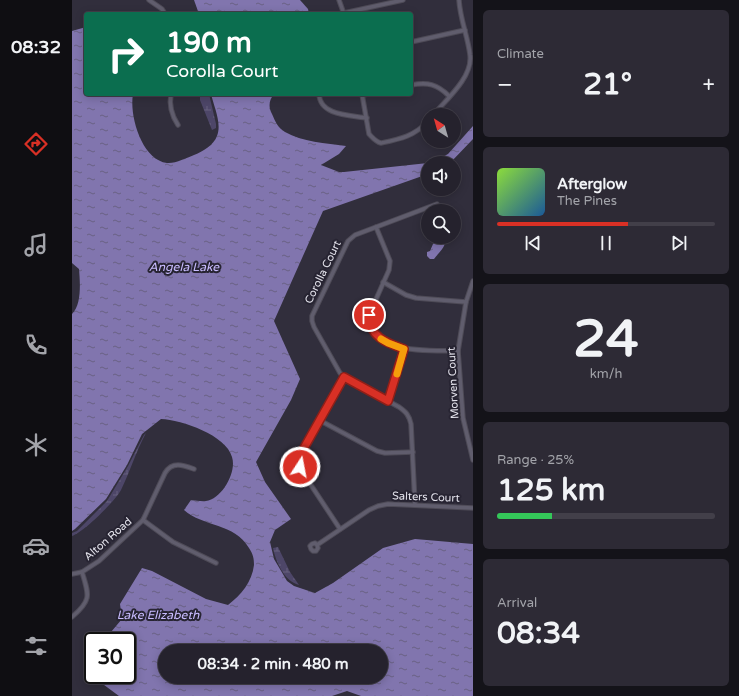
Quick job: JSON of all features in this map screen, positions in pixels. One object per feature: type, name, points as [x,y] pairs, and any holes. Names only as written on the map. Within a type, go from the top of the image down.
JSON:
[{"type":"street","points":[[149,0],[164,12]]},
{"type":"street","points":[[339,0],[343,12]]},
{"type":"street","points":[[351,12],[390,1],[403,0]]},
{"type":"street","points":[[439,108],[462,82],[469,68],[471,57],[459,0]]},
{"type":"street","points":[[413,42],[465,30]]},
{"type":"street","points":[[413,85],[421,83],[431,84],[443,90],[449,96]]},
{"type":"street","points":[[171,96],[171,108],[178,125]]},
{"type":"street","points":[[319,96],[320,103],[324,108],[331,112],[367,118]]},
{"type":"street","points":[[362,96],[369,134],[373,139],[381,143],[407,137],[421,127]]},
{"type":"street","name":"Corolla Court","points":[[415,505],[411,424],[409,416],[405,411],[344,377],[337,369],[314,327],[312,316],[348,241],[355,235],[421,210]]},
{"type":"street","points":[[376,227],[390,261],[389,270],[371,307],[369,322],[372,330],[378,337],[388,343],[404,349],[458,351]]},
{"type":"street","name":"Morven Court","points":[[473,281],[466,302],[458,351],[463,418],[473,460]]},
{"type":"street","points":[[383,282],[406,295],[416,298],[466,302]]},
{"type":"street","points":[[388,401],[404,349]]},
{"type":"street","points":[[340,529],[304,476],[300,467],[300,458],[319,420],[344,377]]},
{"type":"street","points":[[319,420],[377,451],[385,453],[412,452]]},
{"type":"street","name":"Alton Road","points":[[72,574],[82,572],[99,561],[143,520],[168,468],[179,464],[194,469]]},
{"type":"street","name":"Salters Court","points":[[318,545],[369,510],[378,506],[388,504],[473,508]]},
{"type":"street","points":[[143,520],[173,542],[216,563]]},
{"type":"street","points":[[72,617],[84,607],[87,601],[88,593],[82,572]]},
{"type":"green space","points":[[200,96],[209,96],[216,124],[216,128],[212,130],[200,100]]},
{"type":"green space","points":[[146,433],[118,495],[91,523],[72,536],[72,533],[77,531],[107,501]]},
{"type":"green space","points":[[278,547],[290,572],[299,585],[289,580],[282,570],[276,559],[273,548]]},
{"type":"water","points":[[194,0],[300,0],[308,9],[309,12],[198,12]]},
{"type":"water","name":"Angela Lake","points":[[84,28],[84,96],[133,96],[133,114],[139,136],[144,146],[158,160],[167,163],[177,162],[201,152],[213,142],[217,136],[219,126],[212,96],[273,96],[270,101],[270,109],[276,122],[283,130],[306,140],[346,146],[339,154],[321,165],[339,172],[344,172],[421,164],[421,176],[323,211],[274,321],[300,379],[291,400],[256,462],[265,482],[291,519],[275,530],[270,542],[274,559],[287,581],[294,586],[315,593],[333,583],[383,548],[415,539],[473,544],[473,696],[361,696],[347,691],[332,696],[119,696],[103,684],[136,684],[136,632],[111,632],[122,619],[120,604],[142,568],[152,571],[206,599],[228,605],[245,588],[251,577],[254,563],[249,548],[236,534],[227,529],[200,520],[184,510],[191,500],[206,501],[212,499],[223,490],[230,477],[233,463],[228,449],[221,442],[202,430],[170,420],[161,419],[142,434],[127,465],[106,499],[72,531],[72,314],[79,299],[79,269],[72,263],[72,31]]},
{"type":"water","points":[[473,126],[473,139],[457,156],[444,156],[453,148],[461,148],[461,139]]},
{"type":"water","points":[[433,244],[445,244],[434,259],[430,259],[427,256],[427,252],[430,251]]},
{"type":"slow traffic","points":[[381,339],[404,349],[397,374]]},
{"type":"route","points":[[300,467],[300,458],[304,448],[344,377],[388,401],[404,349],[388,343],[378,337],[372,330],[369,322],[369,315]]},
{"type":"water label","name":"Lake Elizabeth","points":[[158,615]]}]
